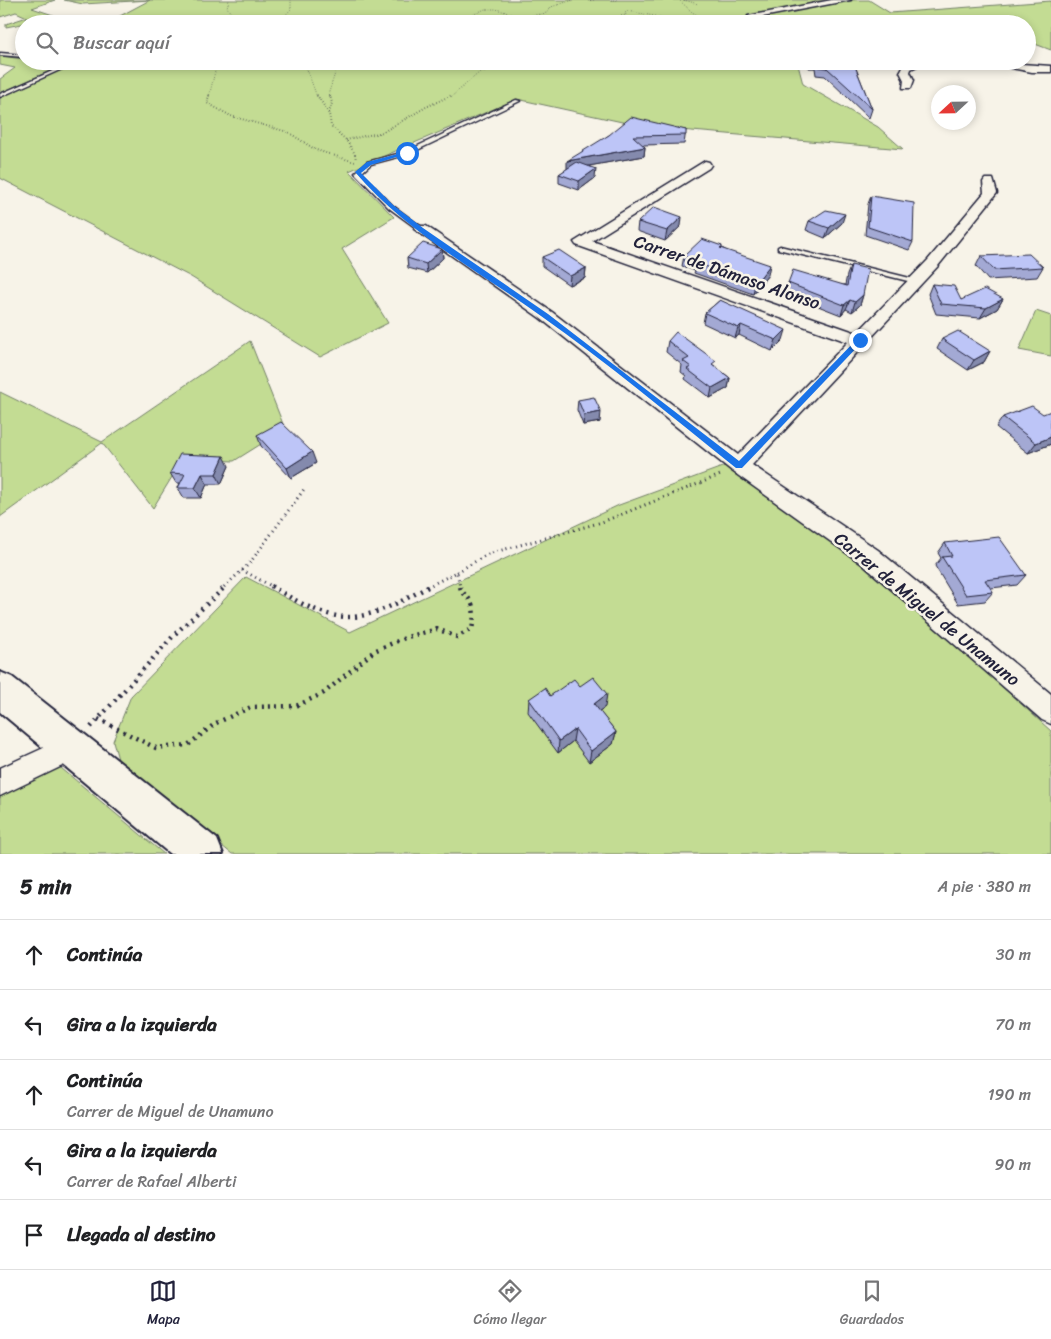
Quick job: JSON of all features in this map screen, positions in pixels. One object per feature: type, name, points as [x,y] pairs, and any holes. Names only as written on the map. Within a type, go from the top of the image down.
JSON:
[{"type":"main road","points":[[0,689],[202,854]]},
{"type":"street","points":[[758,15],[847,0]]},
{"type":"street","points":[[1036,69],[1051,69]]},
{"type":"street","points":[[906,70],[909,80],[907,86]]},
{"type":"street","name":"Carrer de Dámaso Alonso","points":[[704,165],[581,242],[860,340]]},
{"type":"street","points":[[739,466],[916,281],[991,193],[989,182]]},
{"type":"street","name":"Carrer de Miguel de Unamuno","points":[[421,230],[561,326],[739,466],[870,557],[1049,707]]},
{"type":"street","points":[[0,782],[72,748]]},
{"type":"lane","points":[[0,54],[15,55]]},
{"type":"lane","points":[[0,96],[60,70]]},
{"type":"lane","points":[[421,230],[391,207],[358,172],[369,164],[407,153],[490,112],[518,101]]},
{"type":"lane","points":[[780,248],[916,281]]},
{"type":"path","points":[[229,0],[227,7],[232,15]]},
{"type":"path","points":[[287,15],[292,0]]},
{"type":"path","points":[[534,15],[547,13],[550,7],[572,0]]},
{"type":"path","points":[[588,1],[594,0]]},
{"type":"path","points":[[611,0],[618,0]]},
{"type":"path","points":[[679,0],[697,15]]},
{"type":"path","points":[[684,0],[698,4]]},
{"type":"path","points":[[472,15],[485,9],[496,9],[515,15]]},
{"type":"path","points":[[626,15],[625,13],[628,11],[643,15]]},
{"type":"path","points":[[215,70],[207,104],[231,116],[288,132],[316,150],[356,163],[355,154],[346,140],[331,126],[329,114],[332,103],[329,92],[335,70]]},
{"type":"path","points":[[308,70],[319,102],[329,114]]},
{"type":"path","points":[[346,140],[383,132],[426,107],[448,99],[480,72],[492,70]]},
{"type":"path","points":[[242,570],[284,593],[337,617],[367,614],[457,572],[488,554],[602,522],[726,473],[739,466]]},
{"type":"path","points":[[72,748],[175,634],[242,570],[305,488]]},
{"type":"path","points":[[98,719],[156,748],[188,745],[216,723],[252,707],[296,706],[324,693],[374,651],[407,637],[437,629],[457,637],[472,628],[474,618],[471,601],[461,592],[457,572]]},
{"type":"green space","points":[[0,0],[55,0],[32,8],[53,15],[23,15],[16,12],[0,17]]},
{"type":"green space","points":[[64,0],[150,0],[83,4]]},
{"type":"green space","points":[[150,0],[869,0],[890,13],[1051,1],[1051,50],[1036,44],[1036,15],[122,15]]},
{"type":"green space","points":[[15,21],[15,25],[6,27],[6,24]]},
{"type":"green space","points":[[0,56],[15,58],[15,68],[0,65]]},
{"type":"green space","points":[[15,68],[15,70],[52,70],[0,93],[0,79]]},
{"type":"green space","points":[[61,70],[799,70],[803,84],[878,127],[903,149],[645,127],[517,99],[349,171],[394,217],[342,249],[388,323],[320,357],[191,277],[0,178],[0,98]]},
{"type":"green space","points":[[1036,311],[1051,316],[1051,356],[1019,350]]},
{"type":"green space","points":[[250,341],[285,429],[234,461],[183,459],[153,508],[102,443],[0,517],[0,392],[102,442]]},
{"type":"green space","points":[[725,466],[861,559],[1051,731],[1051,854],[232,854],[119,763],[113,741],[131,696],[246,577],[350,632],[619,505]]},
{"type":"green space","points":[[55,763],[164,854],[0,854],[0,788]]},
{"type":"building","points":[[829,70],[857,70],[872,109]]},
{"type":"building","points":[[631,117],[686,130],[686,135],[633,136],[645,147],[567,161],[609,135]]},
{"type":"building","points":[[577,162],[596,169],[579,181],[559,174]]},
{"type":"building","points":[[871,196],[914,203],[913,242],[868,227]]},
{"type":"building","points":[[654,207],[682,217],[667,231],[638,222]]},
{"type":"building","points":[[826,210],[845,214],[829,228],[809,221]]},
{"type":"building","points":[[702,239],[722,246],[720,248],[770,265],[755,284],[696,263],[698,261],[684,256]]},
{"type":"building","points":[[423,243],[442,249],[426,264],[407,258]]},
{"type":"building","points":[[559,250],[586,268],[570,276],[542,257]]},
{"type":"building","points":[[1029,254],[1043,267],[994,270],[981,256]]},
{"type":"building","points":[[851,265],[868,269],[863,295],[855,302],[850,300],[844,305],[788,283],[793,270],[847,286]]},
{"type":"building","points":[[932,284],[954,286],[961,300],[985,289],[1003,299],[986,308],[941,304]]},
{"type":"building","points":[[720,300],[786,330],[776,340],[741,325],[738,328],[705,313]]},
{"type":"building","points":[[958,331],[990,351],[974,360],[942,339]]},
{"type":"building","points":[[676,332],[716,361],[712,364],[730,378],[712,388],[687,369],[691,367],[683,361],[689,358],[668,341]]},
{"type":"building","points":[[594,397],[601,412],[584,415],[578,400]]},
{"type":"building","points":[[1032,406],[1043,414],[1051,411],[1051,437],[1036,443],[1003,417]]},
{"type":"building","points":[[281,422],[312,452],[287,468],[257,435]]},
{"type":"building","points":[[180,454],[224,456],[216,474],[202,474],[195,488],[178,488],[185,474],[170,473]]},
{"type":"building","points":[[999,537],[1026,575],[985,580],[993,592],[966,595],[942,557],[952,556],[945,543]]},
{"type":"building","points":[[593,677],[607,694],[594,704],[616,732],[591,751],[575,729],[559,741],[529,699],[545,688],[550,696],[574,679],[580,686]]},
{"type":"route","points":[[407,153],[369,164],[358,172],[391,207],[612,365],[739,466],[860,340]]}]
